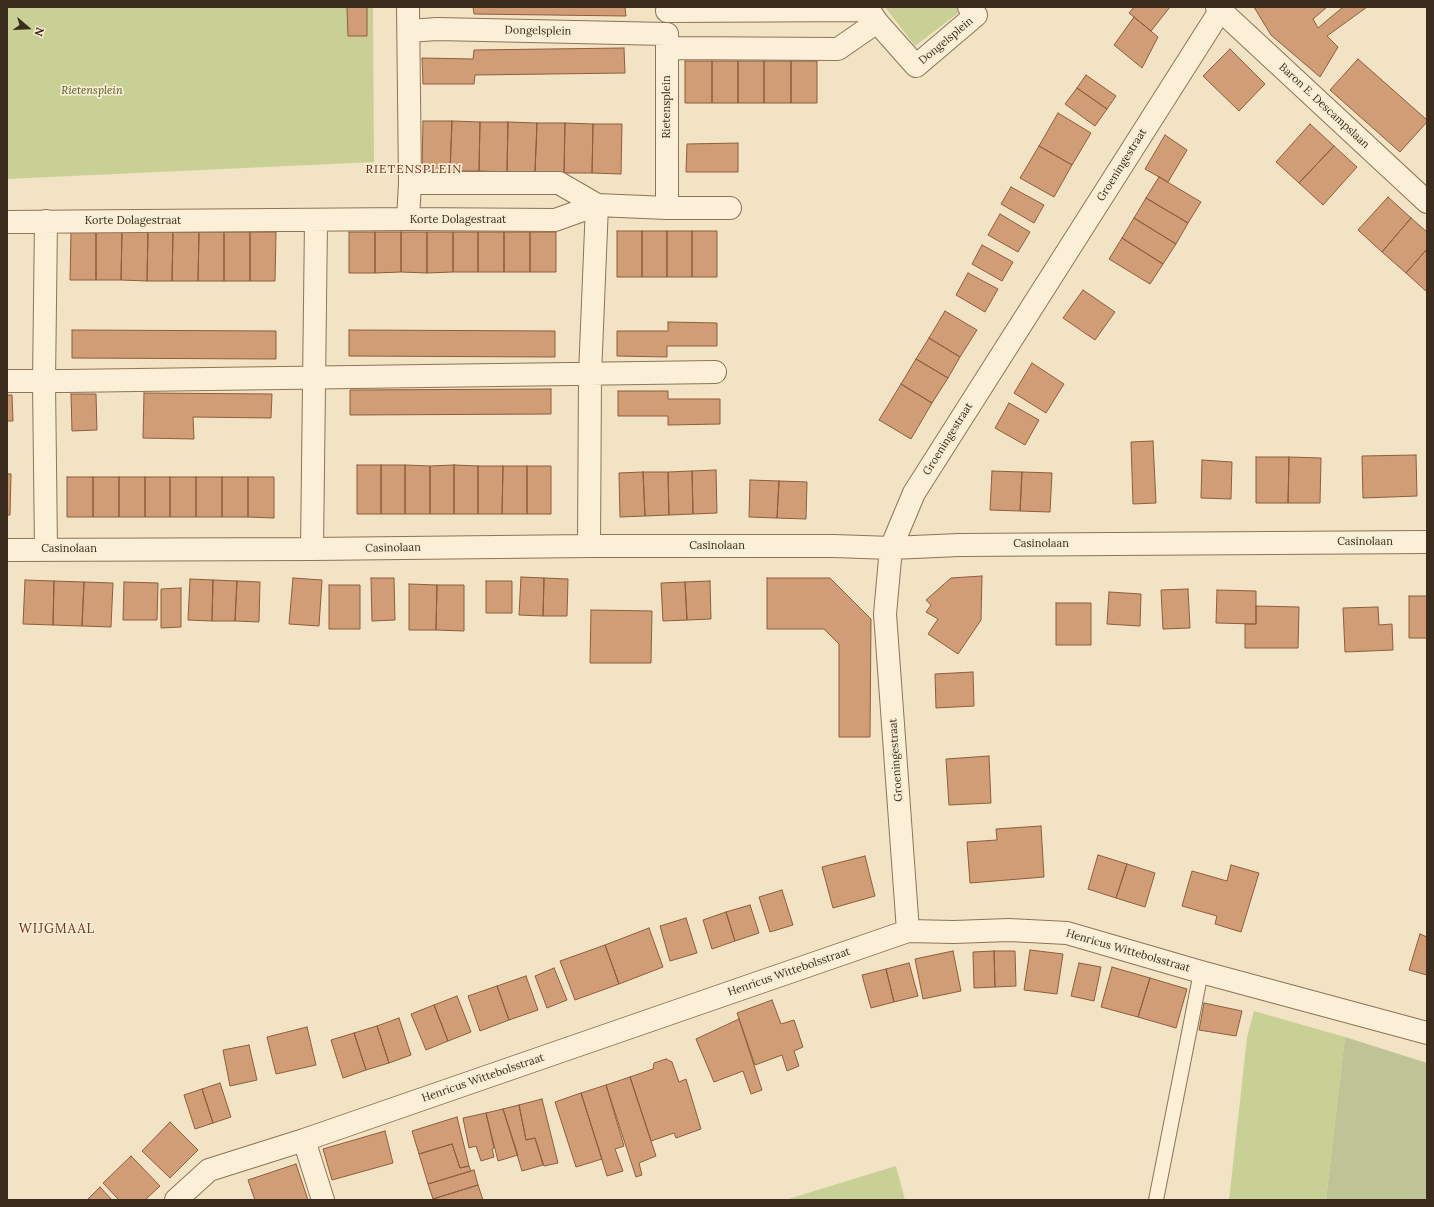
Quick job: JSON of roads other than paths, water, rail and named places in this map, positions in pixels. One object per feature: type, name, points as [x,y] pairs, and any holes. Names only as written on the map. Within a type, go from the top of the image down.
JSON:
[{"type":"street","points":[[408,7],[410,183],[408,219]]},
{"type":"street","name":"Dongelsplein","points":[[667,9],[869,10],[877,22],[916,66],[976,15],[969,7]]},
{"type":"street","name":"Rietensplein","points":[[667,9],[667,208]]},
{"type":"street","name":"Baron E. Descampslaan","points":[[1218,9],[1427,202]]},
{"type":"street","name":"Groeningestraat","points":[[908,931],[885,614],[891,548],[914,492],[1218,9]]},
{"type":"street","name":"Dongelsplein","points":[[409,30],[445,29],[838,49],[877,22]]},
{"type":"street","name":"Korte Dolagestraat","points":[[410,183],[559,182],[597,205]]},
{"type":"street","points":[[589,546],[590,375],[597,205]]},
{"type":"street","name":"Korte Dolagestraat","points":[[7,222],[316,221],[408,219],[555,220],[597,205],[667,208],[730,208]]},
{"type":"street","points":[[46,221],[44,382],[46,549]]},
{"type":"street","points":[[312,549],[316,221]]},
{"type":"street","points":[[7,381],[44,382],[715,372]]},
{"type":"street","name":"Casinolaan","points":[[7,550],[589,546],[834,546],[891,548],[959,545],[1427,542]]},
{"type":"street","name":"Henricus Wittebolsstraat","points":[[176,1200],[209,1170],[304,1140],[908,931],[954,932],[1009,930],[1067,933],[1201,972],[1427,1033]]},
{"type":"street","points":[[304,1140],[323,1200]]},
{"type":"lane","points":[[1156,1200],[1201,972]]},
{"type":"district","name":"RIETENSPLEIN","points":[[414,170]]},
{"type":"district","name":"WIJGMAAL","points":[[57,929]]}]
